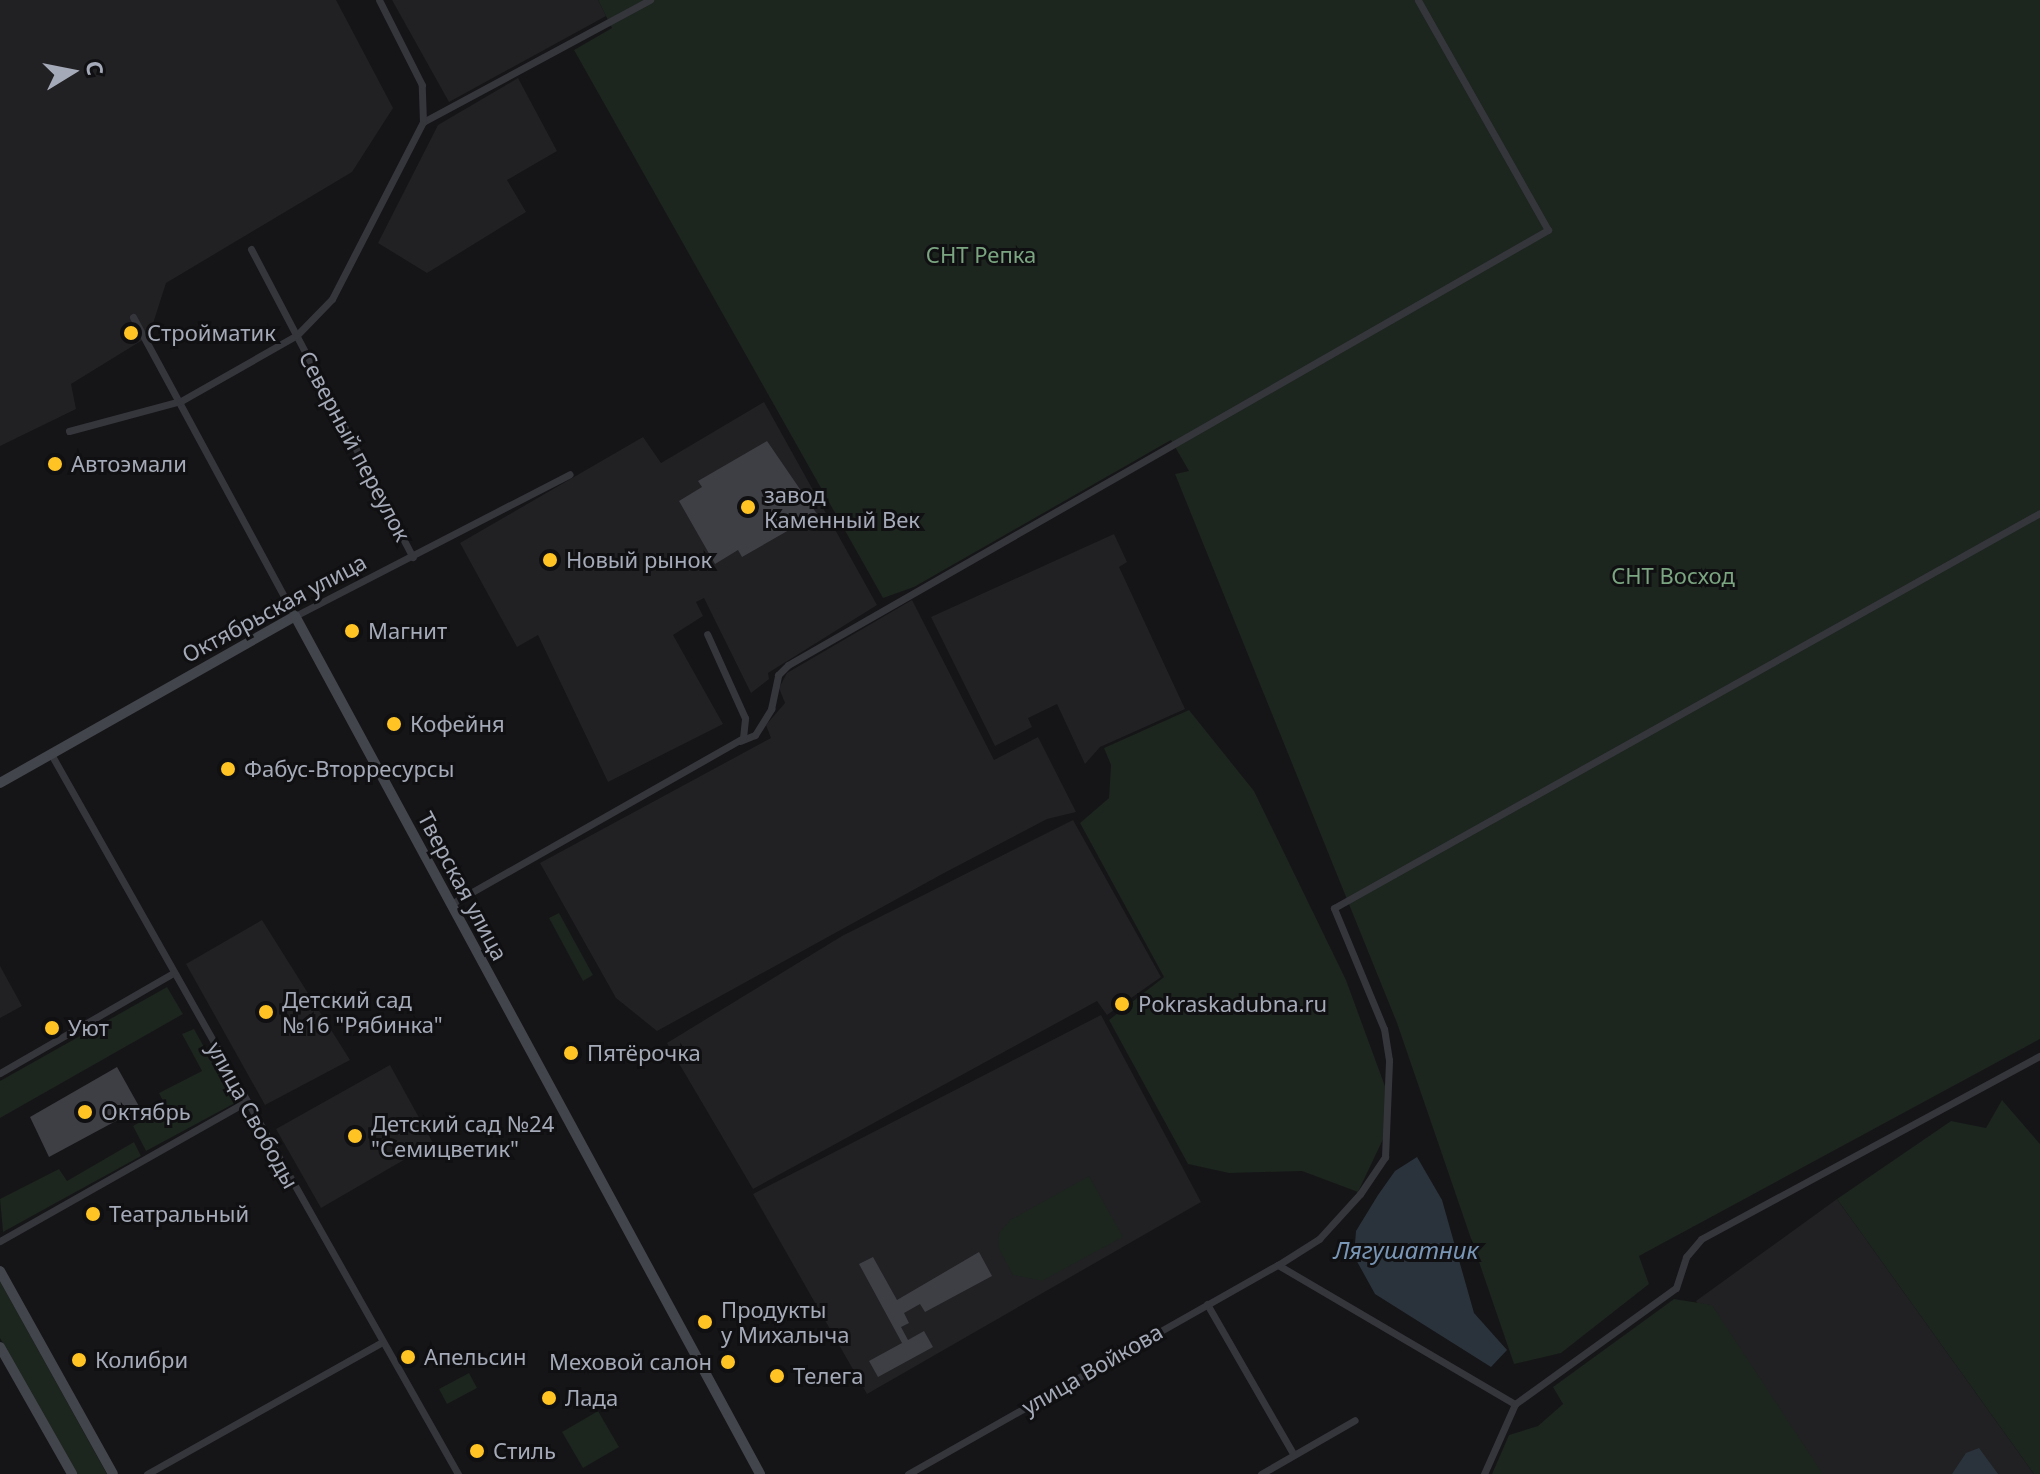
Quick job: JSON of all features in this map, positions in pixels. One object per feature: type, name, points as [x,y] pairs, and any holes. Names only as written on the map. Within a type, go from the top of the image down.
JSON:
[{"type":"main road","name":"Октябрьская улица","points":[[0,783],[295,616]]},
{"type":"main road","name":"Тверская улица","points":[[295,616],[760,1474]]},
{"type":"main road","points":[[0,1271],[113,1474]]},
{"type":"main road","points":[[0,1347],[72,1474]]},
{"type":"street","points":[[379,0],[422,85],[423,122],[650,0]]},
{"type":"street","points":[[451,904],[755,735],[771,709],[778,675],[788,665],[1548,230],[1418,0]]},
{"type":"street","name":"Северный переулок","points":[[297,335],[332,299],[423,122]]},
{"type":"street","name":"Северный переулок","points":[[251,249],[413,557]]},
{"type":"street","name":"Тверская улица","points":[[133,317],[295,616]]},
{"type":"street","points":[[69,431],[181,401],[297,335]]},
{"type":"street","name":"Октябрьская улица","points":[[295,616],[570,474]]},
{"type":"street","name":"улица Войкова","points":[[908,1474],[1278,1265],[1341,1218],[1385,1157],[1389,1060],[1384,1029],[1334,908],[2040,513]]},
{"type":"street","points":[[707,634],[745,718],[740,741]]},
{"type":"street","name":"улица Свободы","points":[[51,754],[458,1474]]},
{"type":"street","points":[[0,1073],[173,973]]},
{"type":"street","points":[[1484,1474],[1515,1404],[1676,1288],[1686,1257],[1718,1227],[2040,1056]]},
{"type":"street","points":[[0,1241],[246,1102]]},
{"type":"street","points":[[1278,1265],[1515,1404]]},
{"type":"street","points":[[1207,1304],[1294,1455]]},
{"type":"street","points":[[147,1474],[382,1342]]},
{"type":"street","points":[[1261,1474],[1355,1420]]},
{"type":"shaded area","points":[[0,0],[336,0],[393,108],[352,172],[166,283],[149,336],[71,384],[76,409],[0,446]]},
{"type":"shaded area","points":[[392,0],[598,0],[606,16],[449,102]]},
{"type":"shaded area","points":[[518,78],[557,151],[507,180],[526,212],[427,273],[378,243],[438,125]]},
{"type":"shaded area","points":[[764,402],[877,605],[768,673],[769,679],[751,693],[704,598],[696,602],[703,616],[673,635],[723,724],[608,782],[538,635],[517,647],[460,543],[643,437],[661,463]]},
{"type":"shaded area","points":[[1114,534],[1127,562],[1119,567],[1185,709],[1100,747],[1085,764],[1057,704],[1028,718],[1032,727],[995,746],[931,617]]},
{"type":"shaded area","points":[[912,600],[994,760],[1038,737],[1076,812],[1047,819],[657,1031],[616,998],[540,863],[771,738],[766,725],[785,703],[779,688],[787,673]]},
{"type":"shaded area","points":[[1073,820],[1161,977],[1107,1015],[1097,1001],[753,1189],[667,1043],[842,936]]},
{"type":"shaded area","name":"Детский сад №16 \"Рябинка\"","points":[[262,920],[350,1060],[265,1105],[186,964]]},
{"type":"shaded area","points":[[0,966],[22,1006],[0,1018]]},
{"type":"shaded area","points":[[1101,1015],[1201,1202],[867,1394],[753,1194]]},
{"type":"shaded area","name":"Детский сад №24 \"Семицветик\"","points":[[390,1065],[433,1143],[321,1208],[276,1129]]},
{"type":"shaded area","points":[[1837,1199],[2034,1474],[1820,1474],[1696,1301]]},
{"type":"green space","points":[[598,0],[2040,0],[2040,1039],[1639,1256],[1649,1284],[1561,1353],[1514,1364],[1397,1023],[1175,474],[1189,471],[1171,440],[914,587],[883,598],[574,50],[612,28]]},
{"type":"green space","points":[[1189,710],[1254,791],[1346,980],[1386,1089],[1385,1135],[1358,1192],[1302,1171],[1229,1173],[1188,1164],[1109,1020],[1164,977],[1080,823],[1109,798],[1111,765],[1104,748]]},
{"type":"green space","points":[[559,913],[593,975],[583,981],[549,918]]},
{"type":"green space","points":[[167,987],[183,1014],[0,1118],[0,1081]]},
{"type":"green space","points":[[194,1029],[235,1103],[146,1151],[133,1126],[166,1107],[159,1093],[202,1071],[182,1034]]},
{"type":"green space","points":[[2002,1100],[2040,1144],[2040,1474],[2034,1474],[1837,1199],[1951,1121],[1986,1128]]},
{"type":"green space","points":[[134,1142],[141,1156],[3,1232],[0,1199],[59,1169],[67,1181]]},
{"type":"green space","points":[[1089,1176],[1123,1237],[1042,1281],[1013,1275],[998,1247],[999,1233],[1010,1220]]},
{"type":"green space","points":[[0,1281],[107,1474],[77,1474],[0,1338]]},
{"type":"green space","points":[[1674,1299],[1712,1305],[1823,1474],[1492,1474],[1509,1435],[1538,1426],[1563,1404],[1553,1387]]},
{"type":"green space","points":[[469,1373],[477,1388],[447,1404],[439,1389]]},
{"type":"green space","points":[[598,1411],[619,1447],[583,1468],[562,1432]]},
{"type":"water","name":"Лягушатник","points":[[1417,1157],[1442,1200],[1474,1313],[1507,1350],[1491,1367],[1375,1294],[1354,1256],[1356,1231],[1378,1195],[1395,1171]]},
{"type":"water","points":[[1979,1448],[1998,1474],[1952,1474],[1966,1453]]},
{"type":"building","name":"завод Каменный Век","points":[[767,441],[817,514],[742,557],[738,550],[715,564],[679,501],[702,487],[698,481]]},
{"type":"building","name":"Октябрь","points":[[117,1067],[140,1108],[49,1157],[30,1117]]},
{"type":"building","points":[[979,1252],[992,1276],[925,1312],[920,1304],[904,1313],[909,1323],[901,1327],[908,1340],[924,1331],[933,1347],[878,1377],[869,1361],[902,1343],[859,1264],[873,1257],[897,1300]]},
{"type":"place","name":"Стройматик","points":[[131,333]]},
{"type":"place","name":"Автоэмали","points":[[55,464]]},
{"type":"place","name":"завод Каменный Век","points":[[748,507]]},
{"type":"place","name":"Новый рынок","points":[[550,560]]},
{"type":"place","name":"Магнит","points":[[352,631]]},
{"type":"place","name":"Кофейня","points":[[394,724]]},
{"type":"place","name":"Фабус-Вторресурсы","points":[[228,769]]},
{"type":"place","name":"Pokraskadubna.ru","points":[[1122,1004]]},
{"type":"place","name":"Детский сад №16 \"Рябинка\"","points":[[266,1012]]},
{"type":"place","name":"Уют","points":[[52,1028]]},
{"type":"place","name":"Пятёрочка","points":[[571,1053]]},
{"type":"place","name":"Октябрь","points":[[85,1112]]},
{"type":"place","name":"Детский сад №24 \"Семицветик\"","points":[[355,1136]]},
{"type":"place","name":"Театральный","points":[[93,1214]]},
{"type":"place","name":"Продукты у Михалыча","points":[[705,1322]]},
{"type":"place","name":"Апельсин","points":[[408,1357]]},
{"type":"place","name":"Колибри","points":[[79,1360]]},
{"type":"place","name":"Меховой салон","points":[[728,1362]]},
{"type":"place","name":"Телега","points":[[777,1376]]},
{"type":"place","name":"Лада","points":[[549,1398]]},
{"type":"place","name":"Стиль","points":[[477,1451]]},
{"type":"park label","name":"СНТ Репка","points":[[981,255]]},
{"type":"park label","name":"СНТ Восход","points":[[1673,576]]}]
